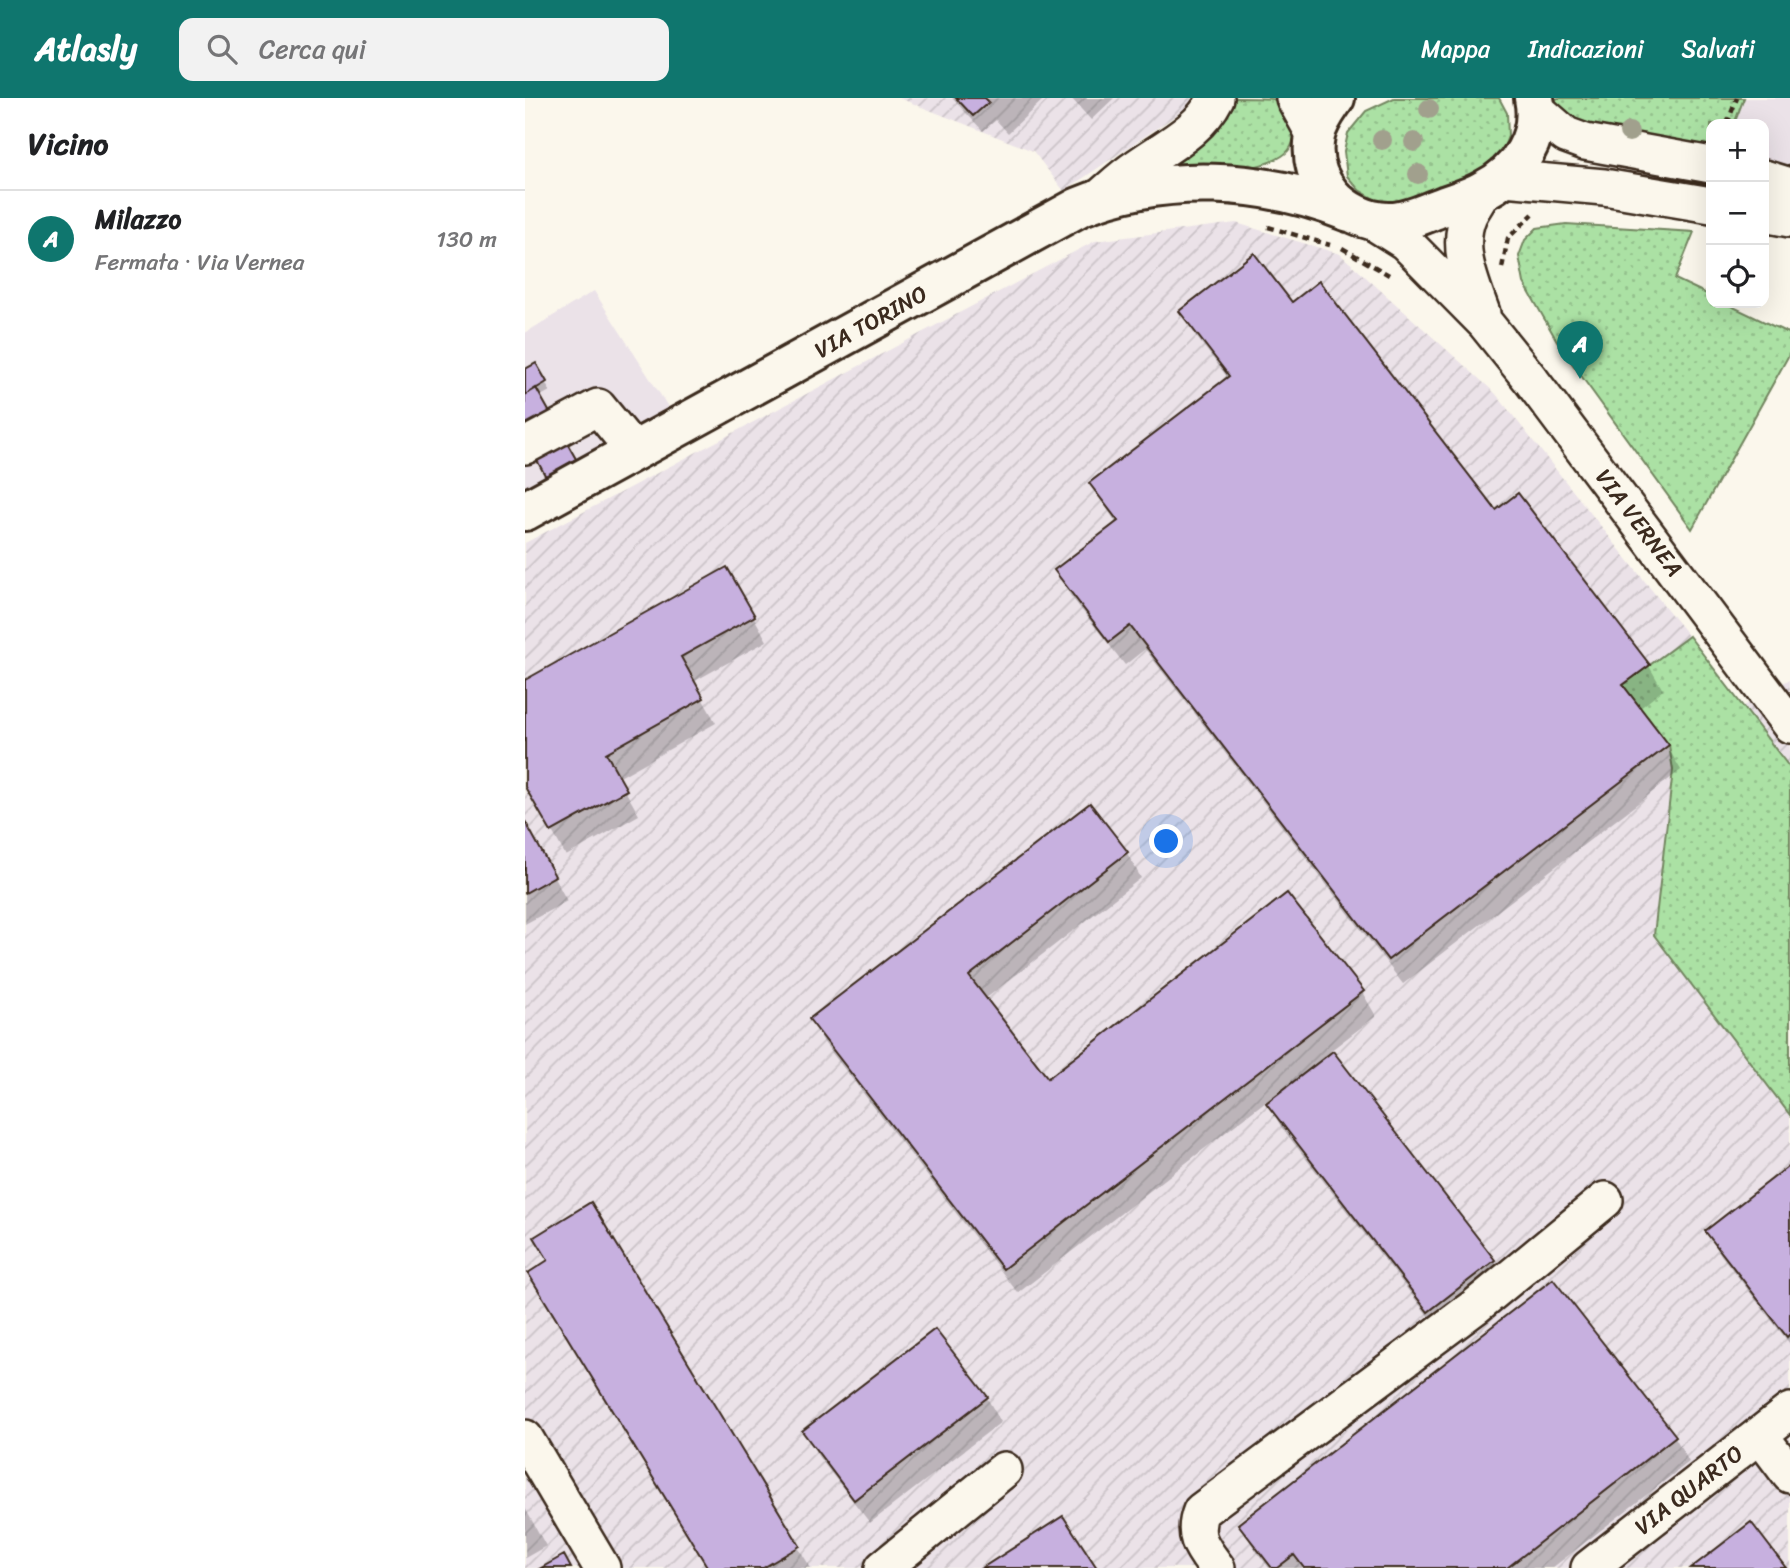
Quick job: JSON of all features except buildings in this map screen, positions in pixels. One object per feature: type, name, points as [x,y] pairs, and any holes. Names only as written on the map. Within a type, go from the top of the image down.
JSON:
[{"type":"main road","points":[[1335,98],[1322,117],[1315,142],[1318,174],[1325,189],[1359,216]]},
{"type":"main road","points":[[1234,184],[1308,197],[1359,216],[1390,222],[1410,219],[1494,184],[1523,156],[1532,140],[1535,103]]},
{"type":"main road","points":[[1234,184],[1286,165],[1315,142]]},
{"type":"main road","name":"VIA TORINO","points":[[525,511],[1079,207],[1098,199],[1149,187],[1234,184]]},
{"type":"street","points":[[1098,199],[1135,168],[1181,139],[1202,120],[1216,98]]},
{"type":"street","points":[[1294,98],[1315,142]]},
{"type":"street","points":[[1535,103],[1566,135],[1585,142],[1706,164]]},
{"type":"street","points":[[1485,323],[1468,275],[1463,242],[1468,217],[1494,184],[1539,179],[1706,204]]},
{"type":"street","points":[[1769,180],[1790,186]]},
{"type":"street","points":[[1769,215],[1790,219]]},
{"type":"street","points":[[1359,216],[1405,242],[1485,323]]},
{"type":"street","name":"VIA VERNEA","points":[[1485,323],[1531,380],[1790,725]]},
{"type":"street","points":[[525,446],[598,407],[635,452]]},
{"type":"street","points":[[1217,1568],[1196,1536],[1196,1522],[1201,1511],[1476,1306],[1605,1200]]},
{"type":"street","name":"VIA QUARTO","points":[[1589,1568],[1790,1411]]},
{"type":"street","points":[[1760,1435],[1790,1475]]},
{"type":"street","points":[[525,1438],[602,1568]]},
{"type":"street","points":[[883,1568],[1005,1470]]},
{"type":"path","points":[[1729,119],[1737,98]]},
{"type":"shaded area","points":[[899,98],[1197,98],[1194,103],[1064,191],[1033,151]]},
{"type":"shaded area","points":[[1744,98],[1790,98],[1790,169],[1769,163],[1769,119],[1736,119]]},
{"type":"shaded area","points":[[1236,223],[1340,254],[1495,393],[1744,706],[1790,679],[1790,1568],[525,1568],[525,543],[1095,241]]},
{"type":"shaded area","points":[[594,291],[672,413],[525,497],[525,333]]},
{"type":"green space","points":[[1235,98],[1273,99],[1281,104],[1287,110],[1294,126],[1293,143],[1289,150],[1271,161],[1243,169],[1211,171],[1170,165],[1200,145],[1217,129],[1225,120]]},
{"type":"green space","points":[[1394,98],[1499,98],[1507,113],[1508,136],[1501,155],[1489,171],[1409,208],[1383,204],[1359,190],[1347,176],[1344,152],[1348,133],[1366,111]]},
{"type":"green space","points":[[1558,98],[1744,98],[1736,119],[1706,119],[1706,149],[1577,126],[1553,101]]},
{"type":"green space","points":[[1566,224],[1694,232],[1675,279],[1706,294],[1706,308],[1735,308],[1790,334],[1790,353],[1692,529],[1561,348],[1524,283],[1519,256],[1525,240],[1537,228]]},
{"type":"green space","points":[[1689,636],[1790,768],[1790,1115],[1654,935],[1673,770],[1669,745],[1623,685]]},
{"type":"place","name":"Milazzo","points":[[1580,379]]}]
